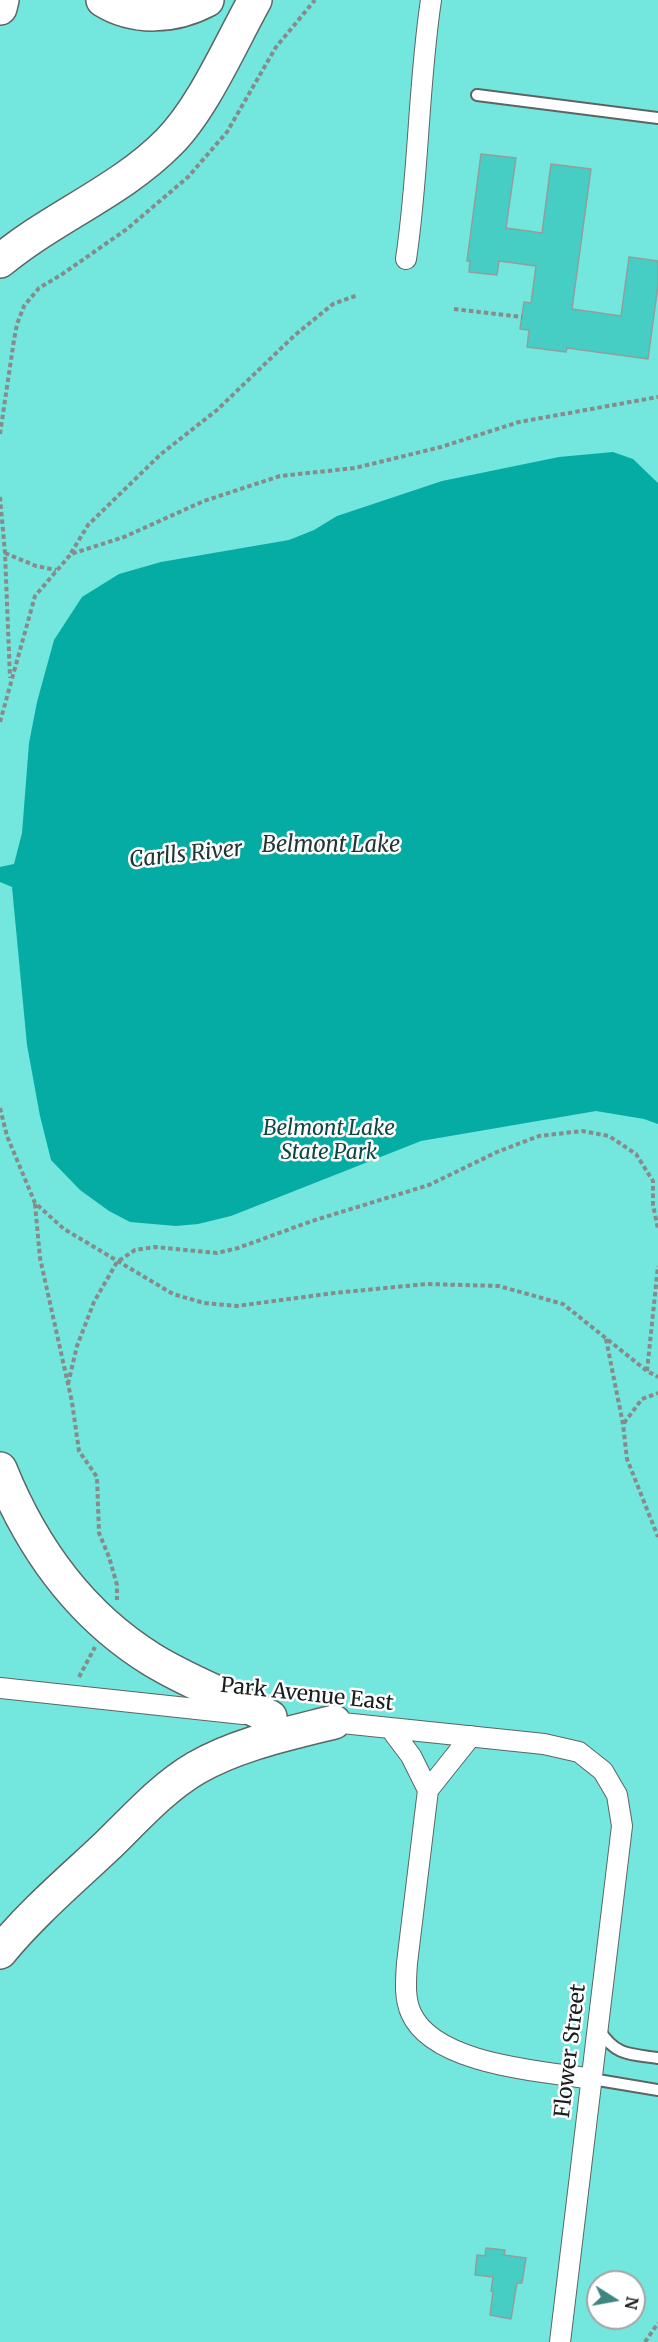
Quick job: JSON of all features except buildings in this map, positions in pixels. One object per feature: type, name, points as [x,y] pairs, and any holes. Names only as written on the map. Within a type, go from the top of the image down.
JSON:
[{"type":"highway","points":[[0,8],[2,0]]},
{"type":"highway","points":[[103,0],[127,10],[151,14],[185,9],[207,0]]},
{"type":"highway","points":[[0,261],[27,240],[130,175],[170,141],[191,114],[255,0]]},
{"type":"highway","points":[[0,1469],[17,1509],[38,1547],[93,1614],[121,1638],[152,1659],[270,1717]]},
{"type":"highway","points":[[0,1952],[37,1913],[181,1778],[213,1759],[248,1745],[334,1722]]},
{"type":"street","points":[[406,259],[411,223],[422,54],[431,0]]},
{"type":"street","name":"Park Avenue East","points":[[0,1688],[544,1744],[579,1752],[603,1771]]},
{"type":"street","points":[[390,1728],[411,1756],[428,1790]]},
{"type":"street","points":[[471,1736],[428,1790],[407,1963],[407,2000],[416,2024],[424,2033],[438,2043],[466,2055],[498,2063],[592,2079]]},
{"type":"street","name":"Flower Street","points":[[560,2342],[622,1826],[617,1795],[603,1771]]},
{"type":"lane","points":[[477,95],[658,118]]},
{"type":"lane","points":[[598,2028],[608,2043],[621,2053],[658,2058]]},
{"type":"lane","points":[[592,2079],[658,2090]]},
{"type":"path","points":[[0,434],[17,324],[24,306],[39,288],[62,275],[127,229],[188,177],[227,132],[276,47],[315,0]]},
{"type":"path","points":[[0,722],[35,596],[71,554],[88,525],[161,454],[217,410],[295,335],[333,304],[358,295]]},
{"type":"path","points":[[454,309],[522,317]]},
{"type":"path","points":[[71,554],[124,537],[204,501],[280,476],[355,468],[441,447],[519,422],[658,397]]},
{"type":"path","points":[[0,497],[11,684]]},
{"type":"path","points":[[5,553],[36,566],[57,570]]},
{"type":"path","points":[[0,1108],[7,1136],[35,1203],[40,1258],[68,1384],[79,1451],[97,1478],[99,1533],[117,1585],[117,1604]]},
{"type":"path","points":[[68,1384],[77,1346],[94,1302],[117,1262],[135,1250],[155,1247],[217,1253],[238,1248],[312,1221],[429,1185],[497,1152],[539,1136],[582,1131],[609,1136],[636,1154],[653,1181],[654,1220],[658,1229]]},
{"type":"path","points":[[653,1199],[658,1202]]},
{"type":"path","points":[[35,1203],[64,1229],[117,1262],[173,1294],[204,1303],[237,1306],[427,1284],[499,1286],[563,1304],[647,1371],[658,1377]]},
{"type":"path","points":[[647,1371],[658,1266]]},
{"type":"path","points":[[606,1338],[623,1424],[627,1459],[658,1537]]},
{"type":"path","points":[[623,1424],[642,1400],[658,1394]]},
{"type":"path","points":[[645,2342],[658,2323]]},
{"type":"green space","name":"Belmont Lake State Park","points":[[0,0],[658,0],[658,2342],[0,2342]]},
{"type":"water","name":"Belmont Lake","points":[[613,452],[633,459],[658,483],[658,1124],[644,1119],[596,1111],[421,1141],[231,1216],[198,1224],[176,1226],[130,1222],[109,1211],[80,1190],[51,1160],[27,1045],[12,887],[0,882],[0,867],[14,864],[22,833],[29,743],[37,702],[54,640],[82,597],[119,574],[161,562],[289,540],[314,530],[337,516],[442,481],[559,457]]},
{"type":"water label","name":"Carlls River","points":[[186,855]]}]
